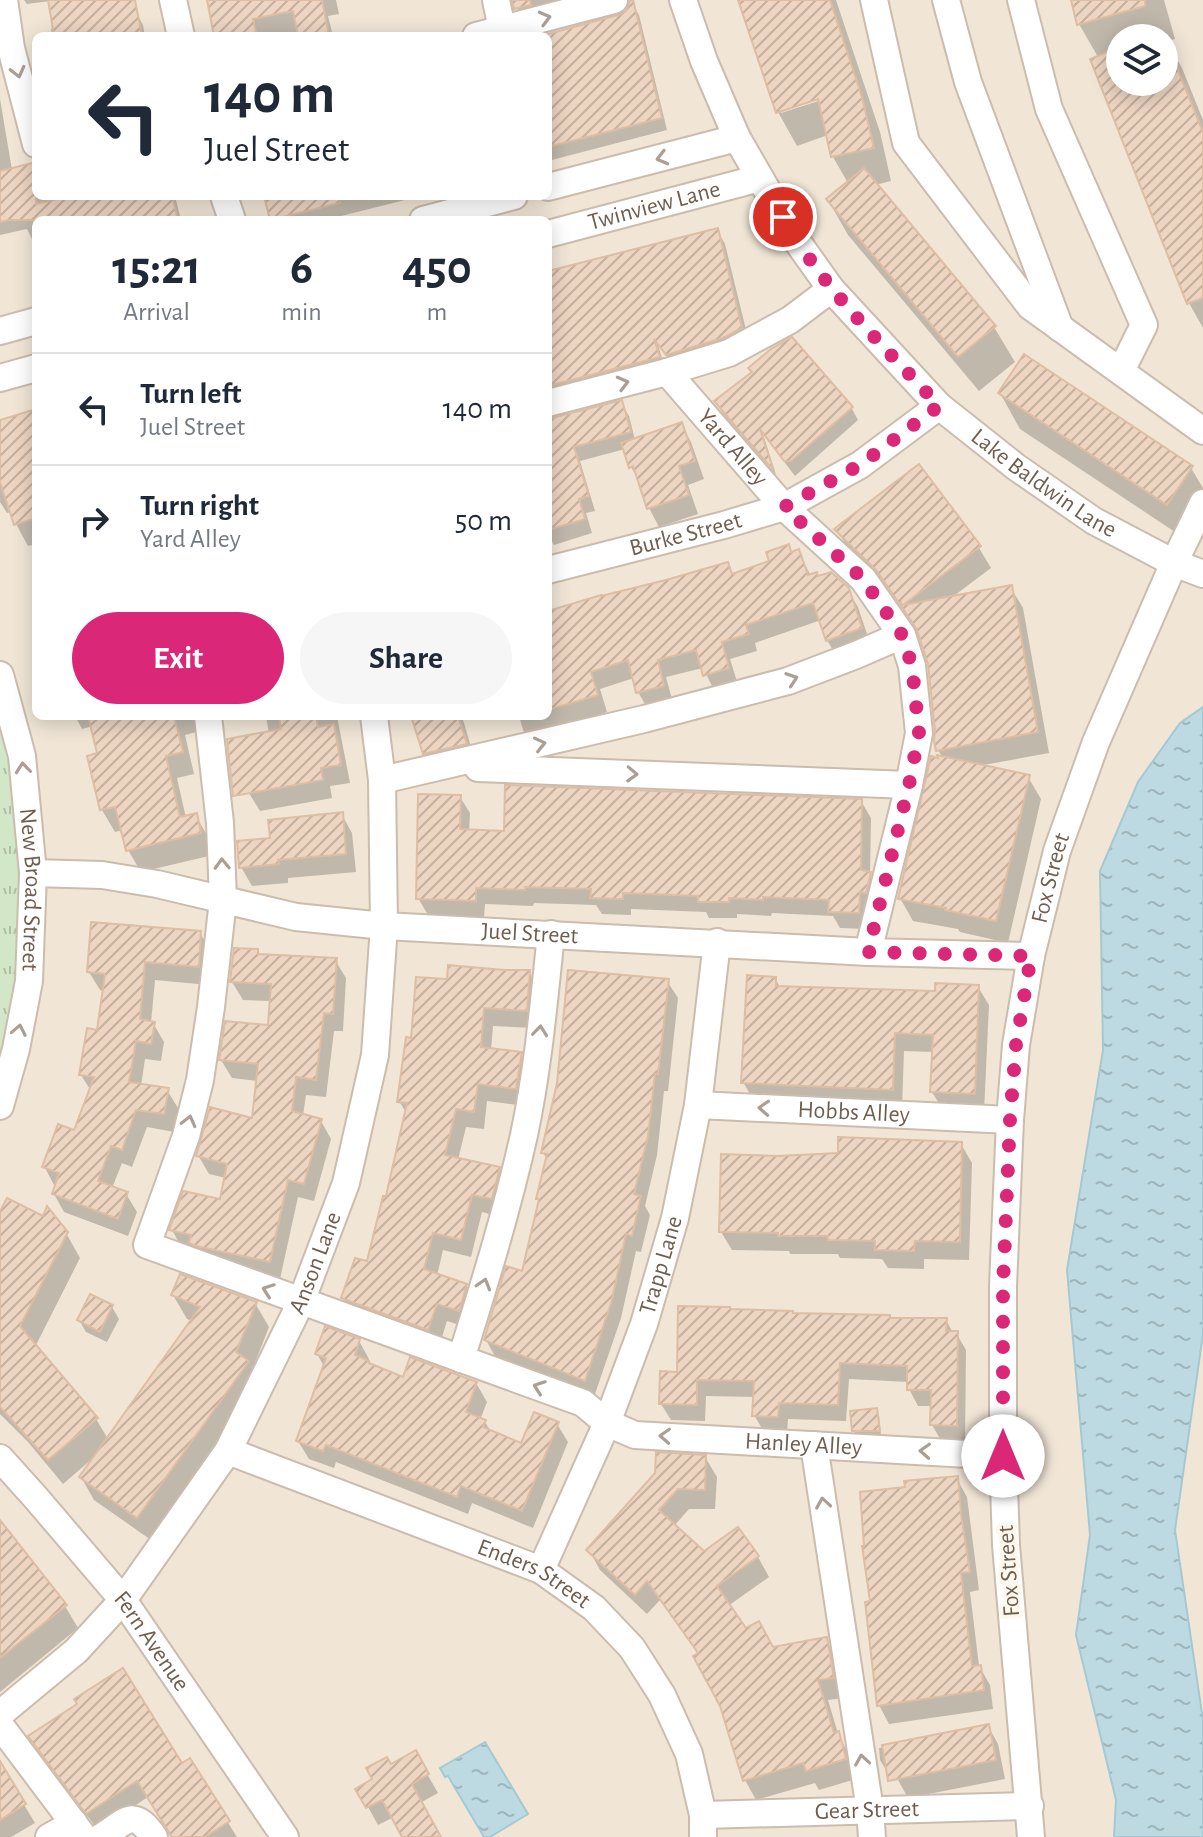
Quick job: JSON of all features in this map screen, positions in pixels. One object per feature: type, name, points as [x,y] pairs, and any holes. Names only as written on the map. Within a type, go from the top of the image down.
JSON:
[{"type":"street","points":[[4,0],[11,48],[32,129]]},
{"type":"street","points":[[173,0],[180,32]]},
{"type":"street","points":[[496,0],[502,29]]},
{"type":"street","points":[[491,32],[614,0]]},
{"type":"street","name":"Lake Baldwin Lane","points":[[683,0],[704,61],[737,138],[794,237],[831,289],[939,406],[1016,467],[1094,521],[1174,563],[1203,574]]},
{"type":"street","points":[[874,0],[906,143],[1030,306],[1203,431]]},
{"type":"street","points":[[946,0],[968,82],[1060,328]]},
{"type":"street","points":[[1021,0],[1049,109],[1144,325],[1121,371]]},
{"type":"street","name":"Twinview Lane","points":[[552,186],[737,138]]},
{"type":"street","name":"Twinview Lane","points":[[552,233],[760,178]]},
{"type":"street","points":[[438,216],[499,200]]},
{"type":"street","points":[[552,402],[729,353],[790,320],[831,289]]},
{"type":"street","points":[[0,331],[32,322]]},
{"type":"street","points":[[0,378],[32,369]]},
{"type":"street","name":"Yard Alley","points":[[667,372],[784,507],[863,579],[902,635],[912,666],[919,733],[868,952]]},
{"type":"street","name":"Burke Street","points":[[552,569],[784,507],[860,465],[939,406]]},
{"type":"street","name":"Fox Street","points":[[1031,1837],[1006,1545],[1003,1456],[1003,1286],[1016,1045],[1031,956],[1057,851],[1096,742],[1203,503]]},
{"type":"street","points":[[382,780],[644,719],[788,681],[902,635]]},
{"type":"street","name":"New Broad Street","points":[[0,675],[22,756],[33,873],[29,981],[16,1049],[0,1106]]},
{"type":"street","points":[[208,720],[220,823],[223,900]]},
{"type":"street","name":"Anson Lane","points":[[0,1714],[76,1651],[123,1600],[228,1451],[301,1302],[346,1183],[375,1055],[384,926],[382,780],[374,720]]},
{"type":"street","points":[[442,766],[909,785]]},
{"type":"street","name":"Juel Street","points":[[33,873],[102,875],[157,884],[296,917],[384,926],[868,952],[1031,956]]},
{"type":"street","name":"Hanley Alley","points":[[223,900],[200,1080],[186,1136],[147,1245],[583,1403],[607,1423],[635,1435],[1003,1456]]},
{"type":"street","points":[[461,1359],[498,1238],[524,1133],[538,1057],[551,934]]},
{"type":"street","name":"Trapp Lane","points":[[541,1570],[607,1423],[644,1324],[675,1218],[698,1105],[717,942]]},
{"type":"street","name":"Hobbs Alley","points":[[698,1105],[1010,1120]]},
{"type":"street","points":[[814,1445],[872,1837]]},
{"type":"street","name":"Enders Street","points":[[228,1451],[541,1570],[594,1608],[632,1648],[662,1695],[689,1754],[703,1826]]},
{"type":"street","name":"Fern Avenue","points":[[0,1458],[123,1600],[285,1837]]},
{"type":"street","points":[[0,1725],[79,1830],[49,1837]]},
{"type":"street","name":"Gear Street","points":[[703,1826],[870,1810],[1030,1806]]},
{"type":"street","points":[[101,1837],[130,1819],[139,1819],[154,1837]]},
{"type":"shaded area","points":[[0,0],[1203,0],[1203,1837],[0,1837]]},
{"type":"green space","points":[[0,714],[7,739],[23,854],[16,1000],[0,1067]]},
{"type":"water","points":[[1203,707],[1203,1334],[1175,1530],[1203,1720],[1203,1837],[1114,1837],[1116,1800],[1076,1635],[1090,1535],[1067,1270],[1103,1050],[1100,871],[1138,782],[1180,723]]},
{"type":"water","points":[[485,1742],[528,1814],[490,1837],[484,1837],[448,1776],[445,1777],[440,1768]]},
{"type":"building","points":[[48,0],[135,0],[141,32],[53,32]]},
{"type":"building","points":[[207,0],[322,0],[328,32],[297,32],[293,11],[253,19],[256,32],[213,32]]},
{"type":"building","points":[[512,0],[530,0],[531,5],[514,9]]},
{"type":"building","points":[[633,0],[662,118],[552,146],[552,33],[618,15],[626,11]]},
{"type":"building","points":[[738,0],[830,0],[862,97],[874,148],[831,157],[818,99],[776,113]]},
{"type":"building","points":[[1071,0],[1145,0],[1145,6],[1077,25]]},
{"type":"building","points":[[1106,53],[1106,96],[1178,96],[1178,70],[1203,132],[1203,298],[1187,304],[1090,59]]},
{"type":"building","points":[[32,163],[32,200],[36,200],[36,204],[52,200],[173,200],[177,216],[32,216],[32,220],[0,222],[0,171]]},
{"type":"building","points":[[864,168],[996,326],[958,357],[826,199]]},
{"type":"building","points":[[265,200],[340,200],[340,203],[286,216],[269,216]]},
{"type":"building","points":[[718,228],[742,328],[723,338],[666,355],[654,339],[660,357],[552,385],[552,270]]},
{"type":"building","points":[[792,337],[853,407],[791,461],[784,461],[760,429],[774,471],[714,401],[752,372],[748,368],[771,349]]},
{"type":"building","points":[[1024,354],[1193,466],[1167,505],[998,393]]},
{"type":"building","points":[[622,400],[631,432],[574,447],[589,496],[579,499],[585,519],[552,529],[552,418]]},
{"type":"building","points":[[32,410],[32,519],[14,525],[0,482],[0,420]]},
{"type":"building","points":[[682,422],[695,461],[679,466],[689,495],[647,509],[633,466],[629,468],[621,443]]},
{"type":"building","points":[[919,464],[981,546],[903,605],[1012,585],[1038,732],[936,751],[928,664],[917,630],[901,602],[876,570],[834,529]]},
{"type":"building","points":[[789,544],[791,552],[799,549],[808,575],[831,572],[849,588],[862,628],[826,641],[813,603],[746,625],[749,634],[722,642],[729,668],[703,676],[696,650],[658,660],[664,686],[636,693],[628,660],[591,672],[598,695],[552,709],[552,610],[728,562],[732,574],[769,561],[766,552]]},
{"type":"building","points":[[89,720],[175,720],[183,752],[166,756],[180,817],[197,813],[201,833],[126,851],[115,807],[100,810],[87,756],[97,753]]},
{"type":"building","points":[[279,720],[317,720],[318,727],[334,724],[341,765],[321,768],[323,780],[233,796],[227,739],[281,729]]},
{"type":"building","points":[[412,720],[459,720],[467,744],[423,754]]},
{"type":"building","points":[[937,755],[1030,775],[996,921],[898,899],[931,756],[938,758]]},
{"type":"building","points":[[505,785],[862,799],[861,870],[871,872],[866,893],[860,892],[859,913],[828,912],[829,900],[763,897],[763,900],[729,898],[729,902],[698,902],[698,896],[623,893],[623,899],[590,898],[591,889],[476,888],[476,901],[416,899],[418,794],[461,795],[460,829],[504,831]]},
{"type":"building","points":[[343,812],[346,854],[278,860],[279,864],[239,868],[237,841],[270,838],[268,820]]},
{"type":"building","points":[[91,922],[201,931],[199,967],[145,962],[140,1019],[155,1022],[151,1044],[136,1041],[129,1082],[169,1088],[164,1114],[136,1110],[122,1150],[111,1146],[98,1181],[128,1192],[118,1219],[52,1194],[59,1173],[42,1167],[58,1124],[74,1130],[94,1077],[79,1075],[87,1028],[97,1030],[105,974],[87,972]]},
{"type":"building","points":[[234,948],[258,949],[258,954],[337,958],[333,1014],[324,1013],[316,1080],[296,1077],[292,1111],[322,1119],[304,1184],[288,1180],[270,1262],[196,1246],[189,1243],[191,1235],[169,1230],[183,1191],[220,1199],[227,1164],[196,1156],[210,1107],[252,1118],[258,1064],[219,1060],[225,1021],[268,1025],[271,984],[230,982]]},
{"type":"building","points":[[448,965],[530,970],[527,1011],[484,1008],[481,1047],[522,1052],[516,1089],[478,1084],[474,1112],[456,1109],[445,1155],[500,1167],[492,1199],[472,1195],[461,1240],[433,1233],[424,1269],[467,1284],[459,1311],[437,1304],[428,1330],[341,1298],[355,1258],[367,1261],[383,1196],[386,1196],[407,1103],[397,1102],[406,1037],[411,1038],[416,977],[447,979]]},
{"type":"building","points":[[568,970],[669,979],[648,1136],[634,1194],[641,1196],[632,1236],[626,1234],[612,1300],[585,1381],[484,1340],[506,1266],[522,1271],[539,1199],[536,1199],[547,1154],[541,1153],[557,1083]]},
{"type":"building","points":[[747,975],[776,977],[776,986],[935,991],[935,983],[979,985],[975,1094],[930,1092],[933,1035],[895,1033],[893,1090],[741,1083]]},
{"type":"building","points":[[838,1137],[962,1142],[960,1242],[915,1241],[914,1251],[875,1250],[875,1241],[719,1232],[721,1154],[778,1156],[838,1153]]},
{"type":"building","points":[[7,1198],[43,1216],[47,1206],[68,1232],[20,1326],[98,1418],[48,1460],[0,1407],[0,1211]]},
{"type":"building","points":[[180,1274],[257,1302],[236,1352],[249,1361],[137,1518],[79,1477],[200,1307],[171,1295]]},
{"type":"building","points":[[90,1294],[113,1305],[100,1332],[77,1320]]},
{"type":"building","points":[[678,1306],[890,1315],[890,1318],[947,1318],[946,1331],[958,1331],[957,1426],[930,1425],[931,1390],[907,1390],[907,1366],[840,1363],[838,1405],[779,1403],[778,1417],[752,1416],[754,1381],[697,1380],[697,1405],[659,1404],[660,1371],[677,1372]]},
{"type":"building","points":[[325,1326],[360,1339],[355,1355],[403,1377],[410,1357],[477,1382],[466,1412],[486,1420],[483,1427],[521,1443],[534,1412],[559,1422],[522,1511],[461,1486],[457,1497],[326,1445],[323,1451],[296,1441],[326,1358],[315,1354]]},
{"type":"building","points":[[877,1408],[880,1431],[852,1431],[850,1411]]},
{"type":"building","points":[[656,1452],[706,1455],[705,1490],[678,1489],[659,1510],[704,1551],[738,1527],[759,1556],[717,1586],[746,1628],[759,1621],[773,1647],[827,1637],[834,1678],[818,1680],[834,1733],[839,1731],[846,1759],[806,1771],[803,1763],[743,1781],[720,1706],[693,1656],[698,1653],[647,1581],[635,1595],[586,1550],[655,1473]]},
{"type":"building","points":[[958,1476],[970,1572],[961,1573],[972,1666],[981,1665],[984,1690],[877,1706],[865,1602],[870,1601],[862,1546],[860,1492],[905,1487],[904,1481]]},
{"type":"building","points":[[0,1520],[67,1605],[0,1658]]},
{"type":"building","points":[[123,1668],[182,1763],[190,1758],[230,1821],[205,1837],[172,1837],[137,1781],[86,1814],[28,1736],[77,1704],[74,1699]]},
{"type":"building","points":[[989,1724],[996,1760],[888,1781],[882,1745]]},
{"type":"building","points":[[416,1750],[429,1774],[412,1784],[441,1837],[402,1837],[382,1800],[366,1808],[355,1789],[372,1779],[366,1768],[387,1757],[391,1764]]},
{"type":"building","points":[[0,1761],[26,1804],[0,1820]]},
{"type":"route","points":[[783,217],[831,289],[939,406],[860,465],[784,507],[863,579],[902,635],[912,666],[919,733],[868,952],[1031,956],[1016,1045],[1010,1120],[1003,1286],[1003,1456]]}]
